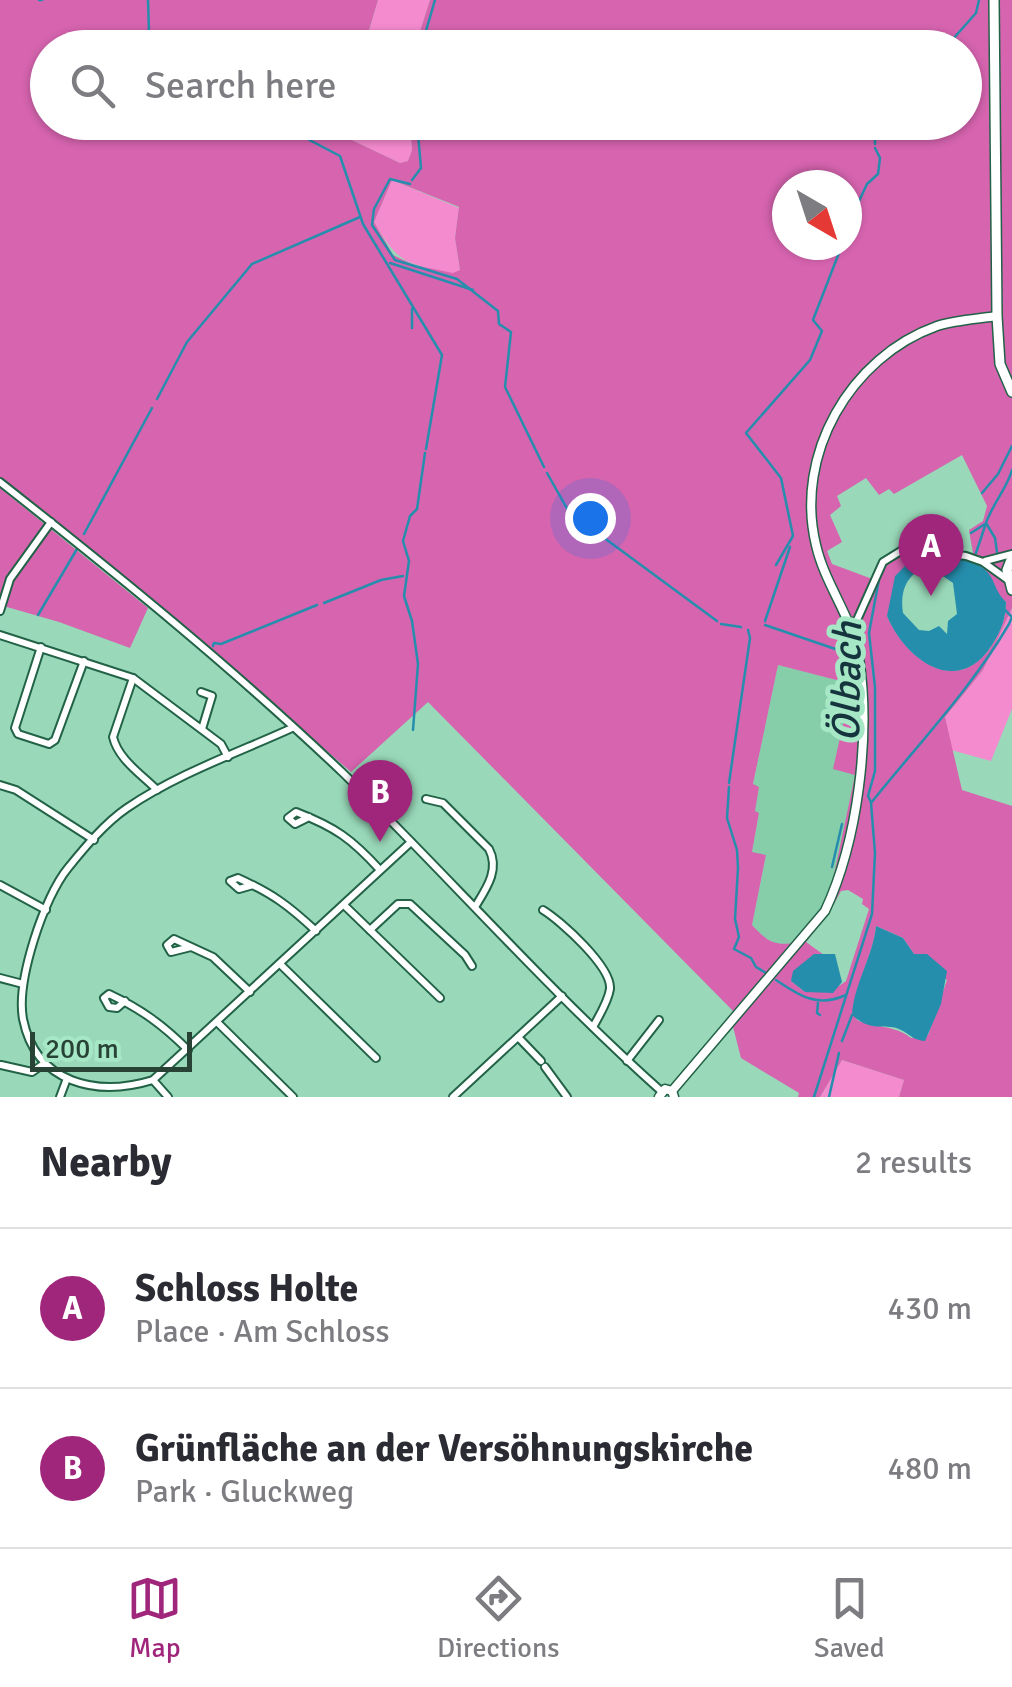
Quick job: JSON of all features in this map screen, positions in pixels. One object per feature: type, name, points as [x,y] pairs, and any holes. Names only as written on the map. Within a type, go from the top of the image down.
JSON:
[{"type":"main road","points":[[994,0],[996,316],[1000,364],[1012,392]]},
{"type":"main road","points":[[1010,585],[1012,555]]},
{"type":"street","points":[[0,482],[341,772],[660,1094],[672,1094],[825,911],[835,890],[861,762],[860,668],[849,624],[821,564],[810,512],[829,424],[854,384],[893,350],[940,325],[996,316]]},
{"type":"street","points":[[0,610],[10,579],[51,522]]},
{"type":"street","points":[[849,624],[857,620],[883,562],[897,552],[942,551],[983,562],[1010,585]]},
{"type":"street","points":[[983,562],[1012,555]]},
{"type":"street","points":[[0,635],[132,678],[221,744],[228,757]]},
{"type":"street","points":[[41,648],[15,728],[18,734],[49,744],[55,740],[84,661]]},
{"type":"street","points":[[132,678],[114,744],[157,790]]},
{"type":"street","points":[[201,692],[212,696],[202,729]]},
{"type":"street","points":[[292,728],[157,790],[124,810],[65,871],[46,910],[22,984],[22,1016],[29,1039],[45,1063],[66,1081],[112,1091],[153,1080],[410,842]]},
{"type":"street","points":[[0,785],[16,790],[94,840]]},
{"type":"street","points":[[426,798],[443,804],[494,857],[486,888],[474,907]]},
{"type":"street","points":[[309,816],[340,830],[380,870]]},
{"type":"street","points":[[0,885],[46,910]]},
{"type":"street","points":[[252,885],[282,899],[316,931]]},
{"type":"street","points":[[370,930],[398,904],[410,904],[472,966]]},
{"type":"street","points":[[344,905],[440,998]]},
{"type":"street","points":[[542,910],[582,944],[606,974],[609,995],[593,1027]]},
{"type":"street","points":[[191,947],[213,957],[250,992]]},
{"type":"street","points":[[280,964],[376,1058]]},
{"type":"street","points":[[0,978],[22,984]]},
{"type":"street","points":[[453,1097],[562,996]]},
{"type":"street","points":[[125,1002],[162,1024],[188,1050]]},
{"type":"street","points":[[627,1061],[659,1020]]},
{"type":"street","points":[[218,1023],[294,1097]]},
{"type":"street","points":[[518,1037],[567,1097]]},
{"type":"street","points":[[1,1064],[32,1072],[45,1063]]},
{"type":"street","points":[[153,1080],[168,1097]]},
{"type":"street","points":[[60,1097],[66,1081]]},
{"type":"shaded area","points":[[0,0],[378,0],[369,30],[30,30],[30,140],[352,140],[400,163],[408,161],[411,140],[982,140],[982,30],[420,30],[430,0],[1012,0],[1012,608],[983,670],[945,717],[962,790],[1012,806],[1012,1097],[899,1097],[904,1080],[842,1060],[820,1097],[798,1097],[799,1093],[741,1058],[731,1019],[735,1013],[428,702],[351,772],[203,644],[0,479]],"holes":[[[392,180],[459,207],[455,238],[460,270],[453,273],[414,265],[393,255],[374,222]],[[962,455],[987,506],[983,521],[969,530],[973,553],[970,563],[987,575],[1006,602],[1000,629],[979,661],[949,671],[934,667],[907,647],[887,616],[915,559],[933,556],[906,553],[892,559],[875,580],[832,564],[827,551],[842,542],[830,515],[841,506],[837,496],[866,478],[879,495],[889,489],[894,494]],[[778,665],[852,684],[833,769],[855,775],[831,889],[822,909],[795,943],[781,944],[752,925],[766,855],[752,852],[759,813],[755,811],[759,787],[753,784]],[[848,890],[863,899],[862,904],[869,909],[846,981],[839,986],[805,992],[791,981],[814,954],[824,955],[806,942],[841,891]],[[876,926],[903,938],[914,954],[947,980],[928,1035],[911,1038],[857,1020],[857,995]]]},
{"type":"shaded area","points":[[378,0],[430,0],[420,30],[369,30]]},
{"type":"shaded area","points":[[352,140],[411,140],[408,161],[400,163]]},
{"type":"shaded area","points":[[392,180],[459,208],[455,238],[460,270],[454,274],[414,264],[390,247],[374,222]]},
{"type":"shaded area","points":[[0,488],[148,608],[130,648],[0,605]]},
{"type":"shaded area","points":[[1012,608],[1012,709],[991,761],[951,750],[945,717],[983,670]]},
{"type":"shaded area","points":[[778,665],[853,684],[834,768],[856,775],[831,889],[822,909],[795,943],[779,945],[767,941],[752,925],[766,856],[752,853],[759,814],[755,812],[753,785]]},
{"type":"shaded area","points":[[842,1060],[904,1080],[899,1097],[820,1097]]},
{"type":"water","points":[[941,556],[976,564],[989,574],[1006,602],[1002,624],[992,645],[979,661],[964,669],[949,671],[920,659],[907,647],[887,616],[895,576],[906,565],[912,567],[915,559]],"holes":[[[927,565],[953,583],[957,614],[948,621],[947,634],[939,626],[919,630],[903,613],[906,584]]]},
{"type":"water","points":[[876,926],[903,938],[914,954],[927,954],[947,971],[941,1004],[925,1041],[895,1028],[866,1024],[852,1015]]},
{"type":"water","points":[[814,954],[835,954],[842,982],[833,993],[805,992],[791,981],[793,971]]},
{"type":"waterway","points":[[148,0],[149,30]]},
{"type":"waterway","points":[[426,30],[435,0]]},
{"type":"waterway","points":[[961,30],[976,13],[979,0]]},
{"type":"waterway","points":[[309,140],[340,156],[363,224],[442,355],[426,449]]},
{"type":"waterway","points":[[412,180],[421,168],[419,140]]},
{"type":"waterway","points":[[862,195],[878,174],[880,158],[875,148]]},
{"type":"waterway","points":[[410,184],[390,179],[374,209],[372,225],[395,260],[457,279],[498,311],[499,324],[511,332],[505,387],[544,467]]},
{"type":"waterway","points":[[157,399],[187,342],[252,264],[360,217]]},
{"type":"waterway","points":[[776,565],[793,536],[781,478],[746,433],[810,360],[822,331],[813,320],[836,260]]},
{"type":"waterway","points":[[390,263],[473,290]]},
{"type":"waterway","points":[[412,309],[412,328]]},
{"type":"waterway","points":[[84,534],[152,408]]},
{"type":"waterway","name":"Ölbach","points":[[982,493],[998,474],[1012,446]]},
{"type":"waterway","points":[[413,730],[418,664],[404,596],[409,561],[403,541],[410,516],[417,509],[425,453]]},
{"type":"waterway","name":"Ölbach","points":[[997,552],[995,538],[986,523],[1012,470]]},
{"type":"waterway","points":[[547,473],[569,512],[717,621]]},
{"type":"waterway","name":"Ölbach","points":[[971,533],[985,524]]},
{"type":"waterway","name":"Ölbach","points":[[976,553],[985,526]]},
{"type":"waterway","name":"Ölbach","points":[[935,532],[946,534]]},
{"type":"waterway","points":[[765,621],[790,547]]},
{"type":"waterway","points":[[38,615],[77,549]]},
{"type":"waterway","points":[[324,603],[381,580],[403,576]]},
{"type":"waterway","name":"Ölbach","points":[[871,802],[868,796],[875,771],[875,687],[869,633],[879,579]]},
{"type":"waterway","points":[[213,646],[317,605]]},
{"type":"waterway","name":"Ölbach","points":[[814,1097],[872,914],[875,853],[871,803],[978,671],[1009,624],[1012,617],[1005,610]]},
{"type":"waterway","points":[[721,624],[741,627]]},
{"type":"waterway","points":[[765,625],[850,654]]},
{"type":"waterway","points":[[729,783],[748,630]]},
{"type":"waterway","points":[[856,664],[857,696]]},
{"type":"waterway","points":[[729,787],[727,818],[738,868],[735,919],[739,937],[734,949],[766,973]]},
{"type":"waterway","points":[[832,867],[842,824]]},
{"type":"waterway","points":[[776,980],[817,1000],[846,995]]},
{"type":"waterway","points":[[818,1003],[820,1015]]},
{"type":"waterway","name":"Ölbach","points":[[842,1041],[852,1015]]},
{"type":"waterway","name":"Ölbach","points":[[829,1097],[839,1053]]},
{"type":"place","name":"Schloss Holte","points":[[931,596]]},
{"type":"place","name":"Grünfläche an der Versöhnungskirche","points":[[380,842]]}]
